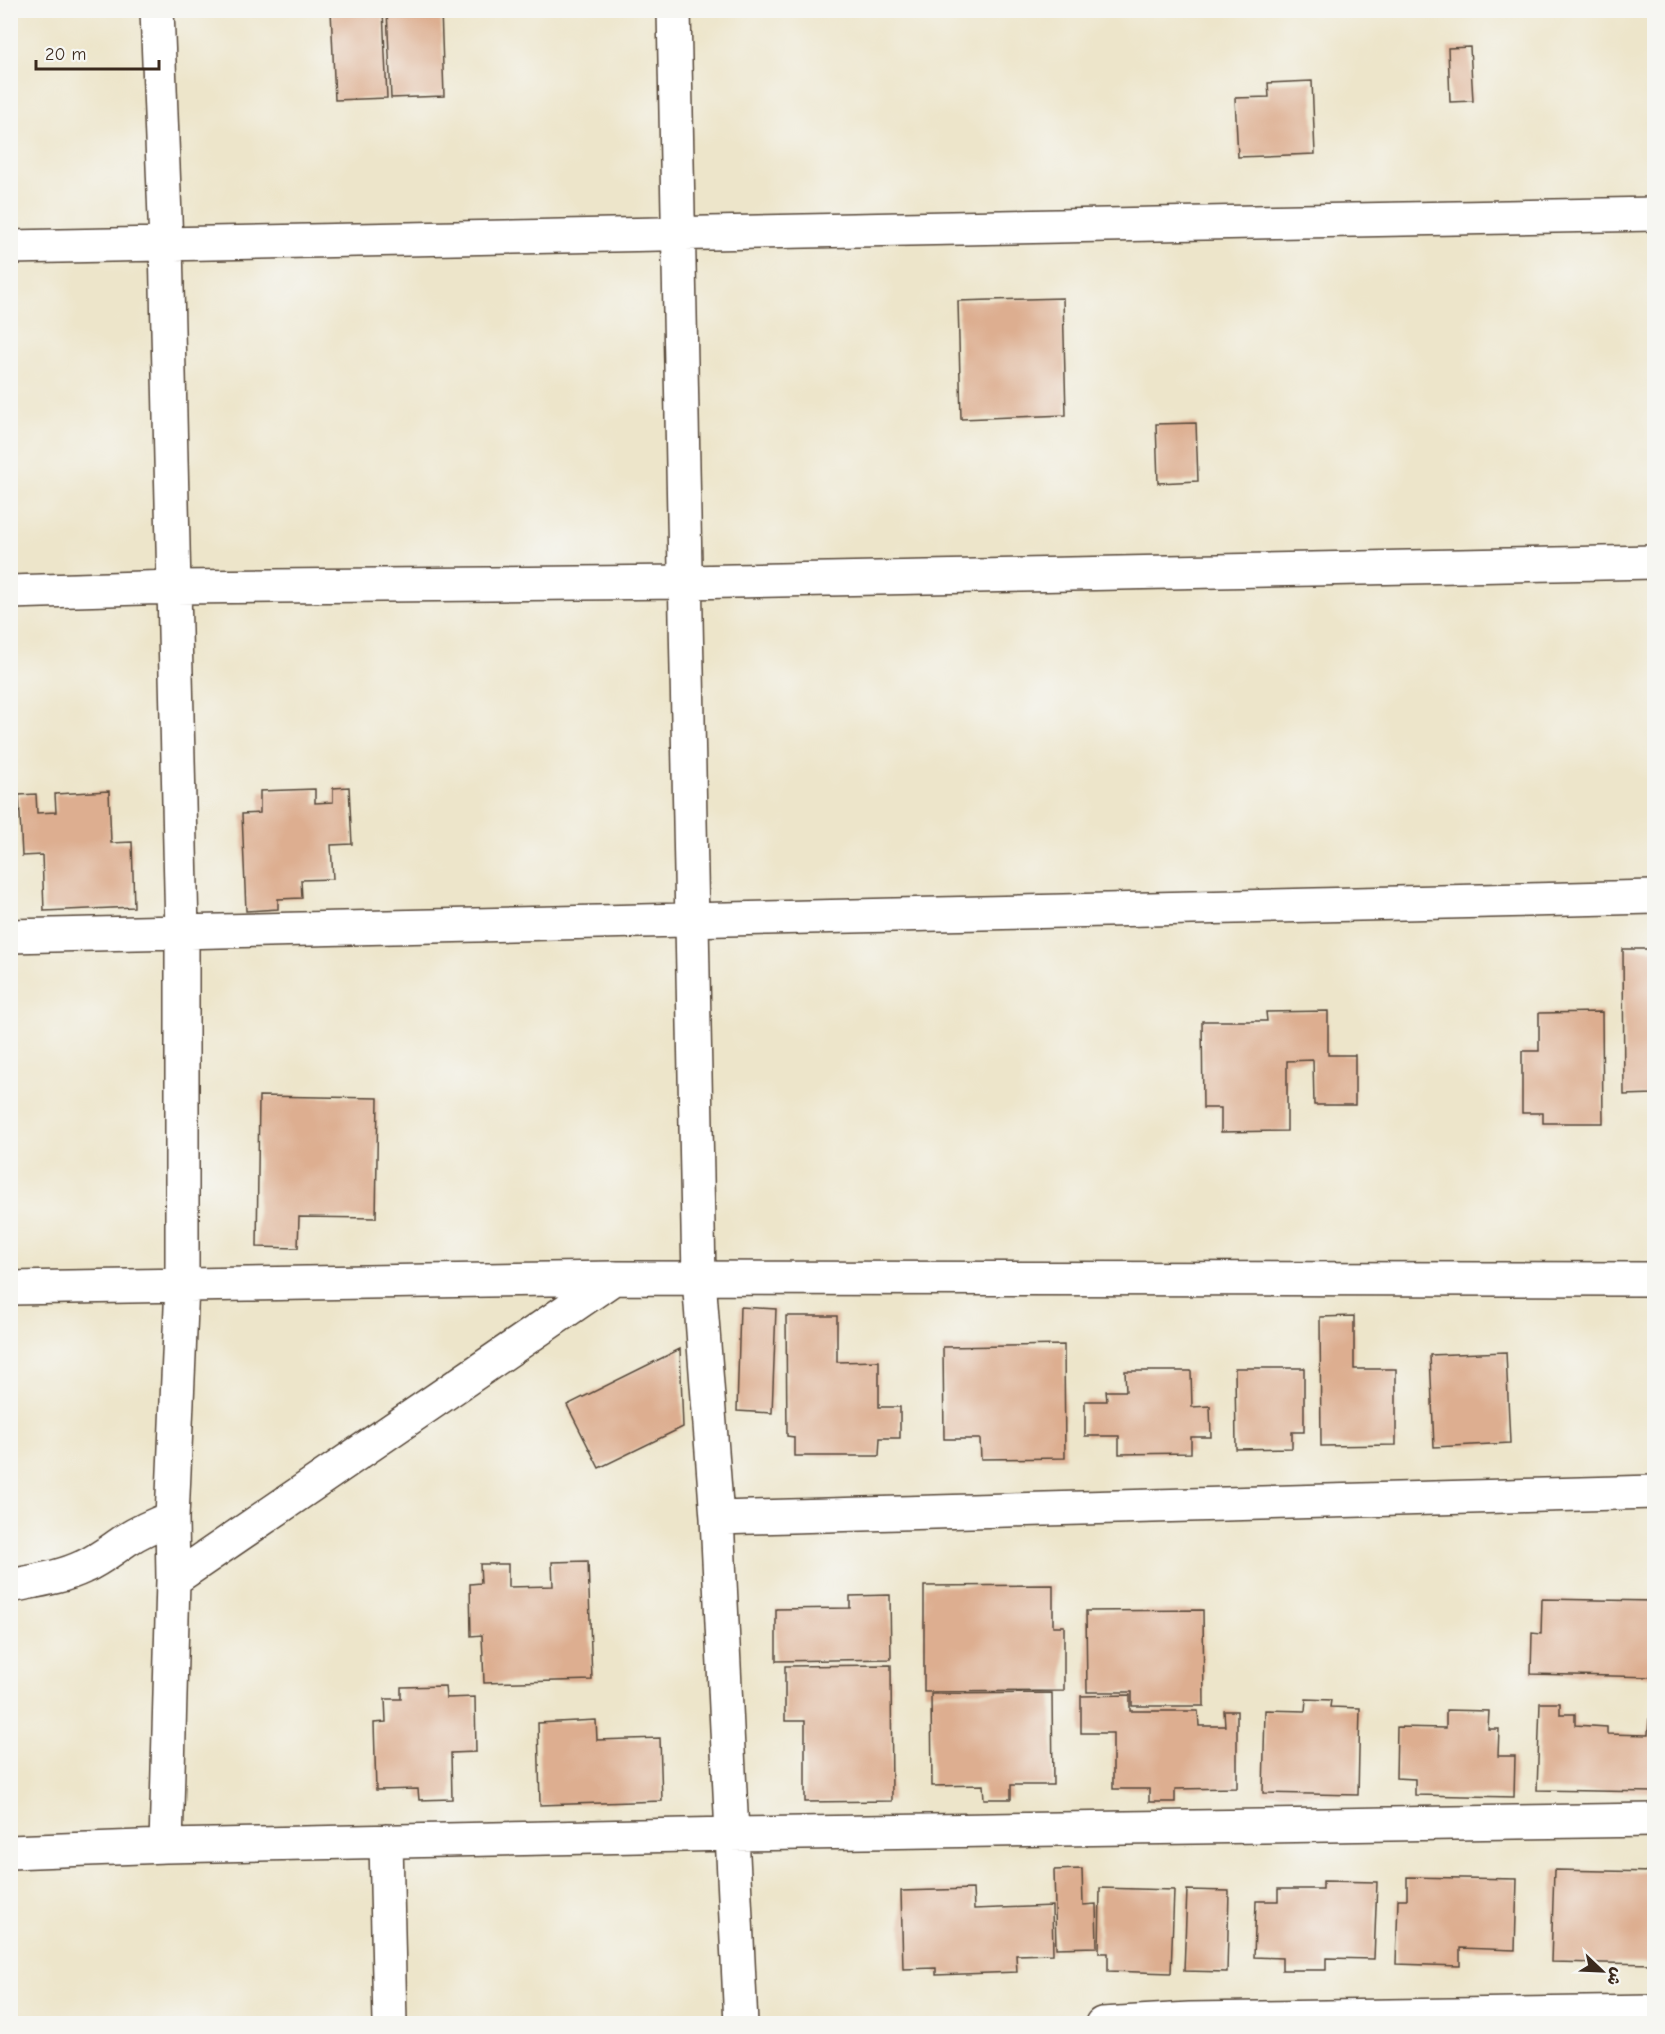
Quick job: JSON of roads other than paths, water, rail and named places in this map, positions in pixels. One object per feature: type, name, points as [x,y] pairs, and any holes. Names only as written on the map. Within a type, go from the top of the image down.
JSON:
[{"type":"street","points":[[158,10],[166,244],[182,932],[182,1285],[172,1518],[173,1580],[166,1846]]},
{"type":"street","points":[[675,10],[699,1278],[717,1518],[741,2024]]},
{"type":"street","points":[[10,247],[1654,214]]},
{"type":"street","points":[[10,592],[174,587],[686,582],[1654,562]]},
{"type":"street","points":[[10,936],[1654,897]]},
{"type":"street","points":[[173,1580],[614,1278]]},
{"type":"street","points":[[10,1288],[614,1278],[1654,1279]]},
{"type":"street","points":[[717,1518],[1654,1492]]},
{"type":"street","points":[[10,1586],[81,1568],[105,1556],[126,1540],[149,1527],[172,1518]]},
{"type":"street","points":[[10,1852],[166,1846],[731,1834],[1654,1820]]},
{"type":"street","points":[[386,1841],[390,2024]]},
{"type":"street","points":[[1102,2024],[1654,2012]]}]
